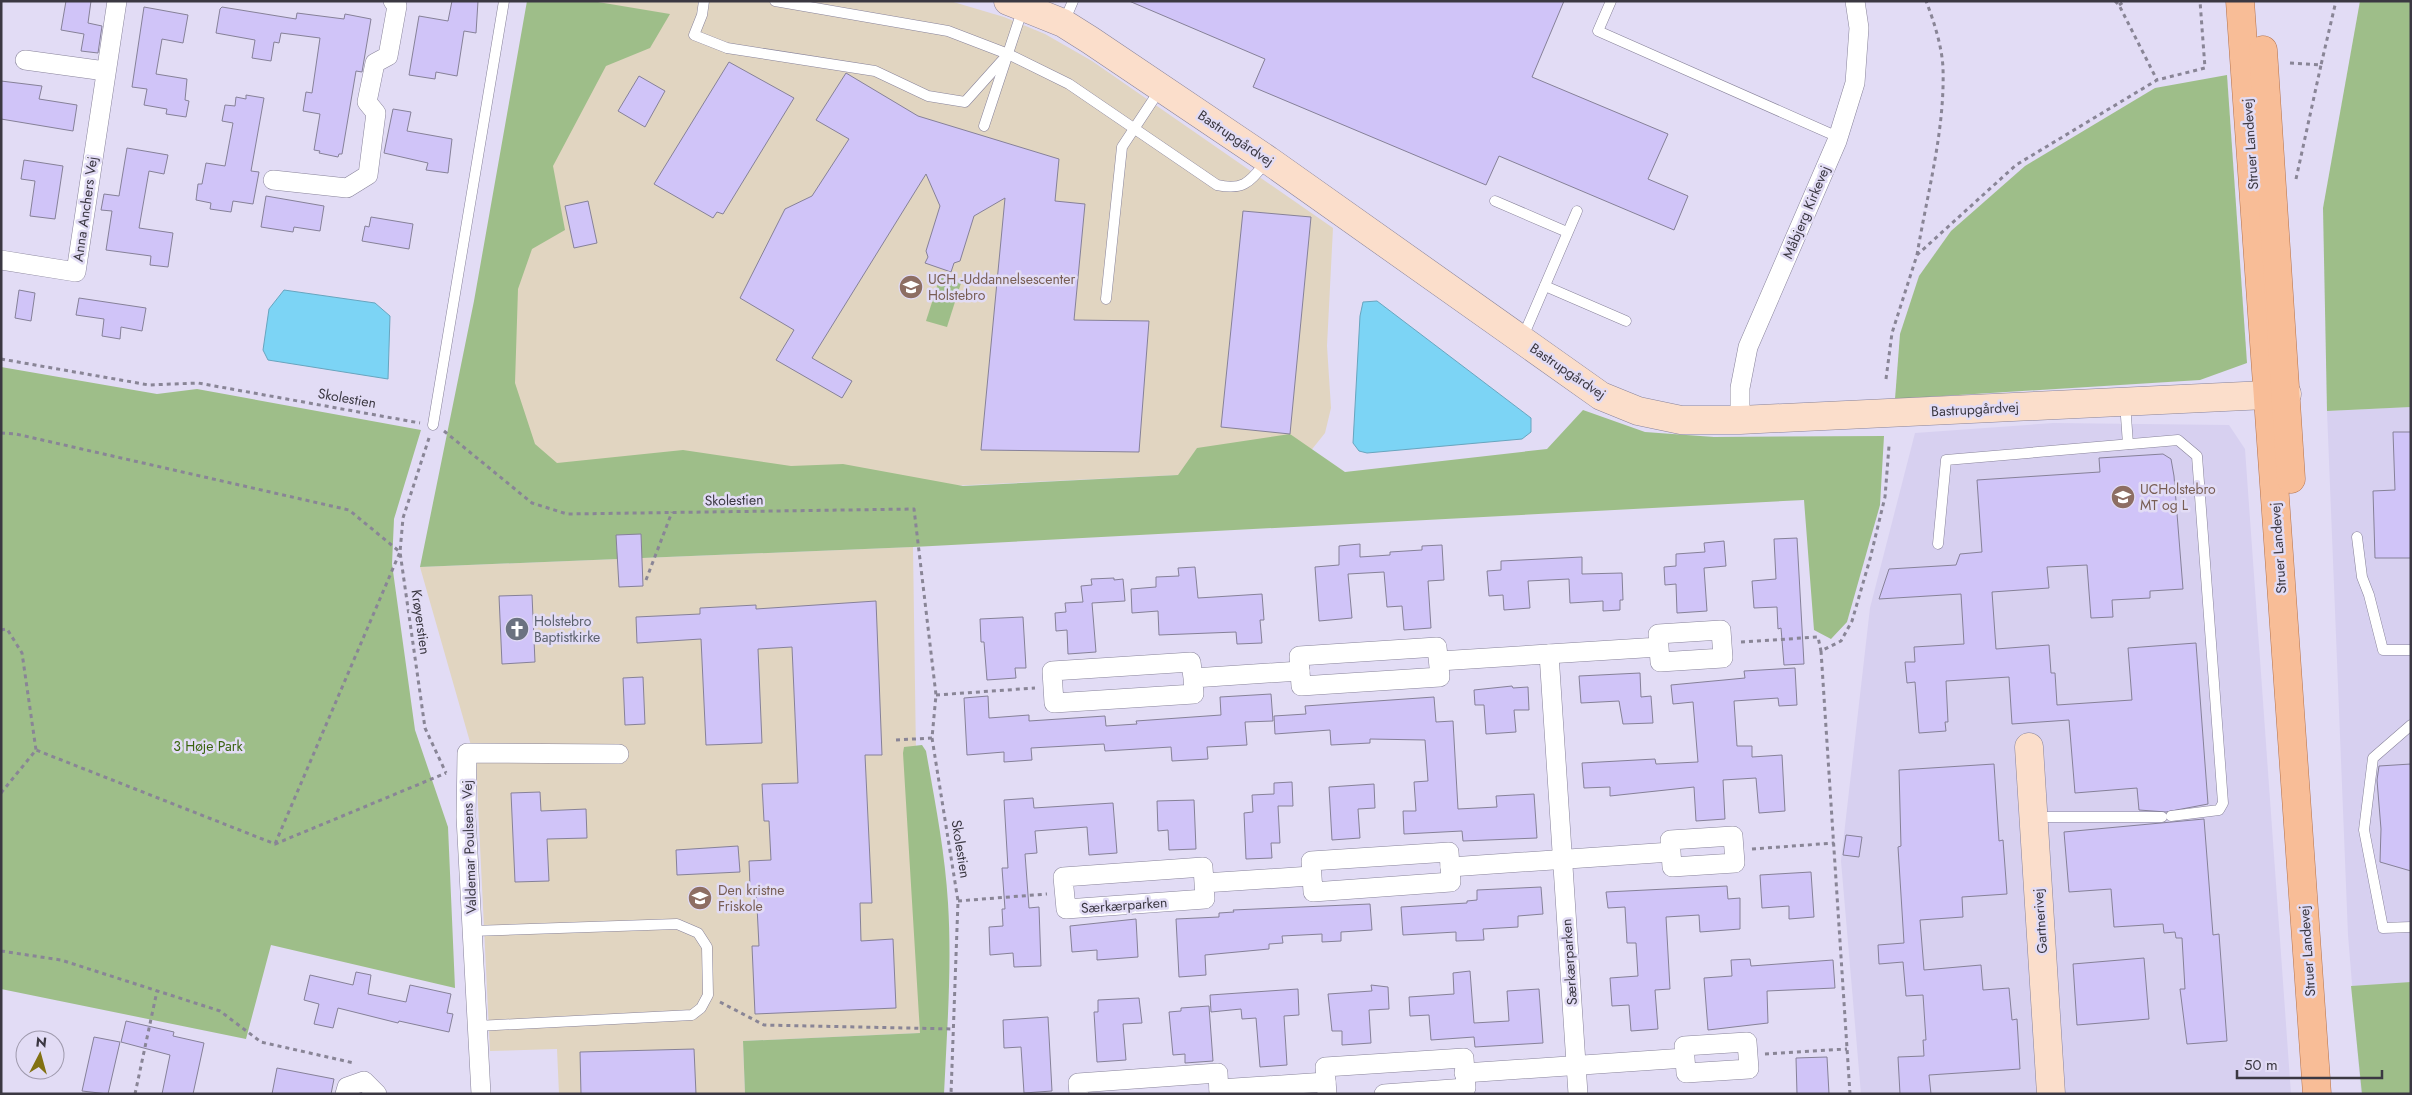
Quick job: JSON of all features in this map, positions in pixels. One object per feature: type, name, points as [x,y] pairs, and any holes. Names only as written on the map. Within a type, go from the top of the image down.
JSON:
[{"type":"main road","name":"Struer Landevej","points":[[2240,1],[2301,662],[2309,723],[2332,1094]]},
{"type":"main road","name":"Struer Landevej","points":[[2259,1],[2277,395],[2317,1094]]},
{"type":"street","name":"Anna Anchers Vej","points":[[1,260],[76,272],[117,1]]},
{"type":"street","points":[[273,180],[346,188],[368,175],[376,113],[367,102],[375,63],[388,56],[397,6],[393,1]]},
{"type":"street","name":"Måbjerg Kirkevej","points":[[1740,420],[1740,388],[1748,347],[1838,136],[1855,83],[1859,28],[1855,1]]},
{"type":"street","name":"Bastrupgårdvej","points":[[1016,4],[1068,12],[1161,88],[1268,160],[1601,396],[1638,411],[1681,420],[1740,420],[2277,395]]},
{"type":"street","points":[[25,60],[105,71]]},
{"type":"street","points":[[1721,630],[1723,658],[1660,662],[1659,647],[1658,634],[1721,630]]},
{"type":"street","points":[[1438,647],[1438,661],[1440,677],[1301,686],[1299,656],[1438,647]]},
{"type":"street","points":[[1438,661],[1659,647]]},
{"type":"street","name":"Særkærparken","points":[[1548,654],[1578,1094]]},
{"type":"street","points":[[1191,662],[1192,678],[1194,694],[1054,703],[1052,671],[1191,662]]},
{"type":"street","points":[[1192,678],[1300,671]]},
{"type":"street","name":"Gartnerivej","points":[[2029,747],[2051,1094]]},
{"type":"street","name":"Valdemar Poulsens Vej","points":[[481,1094],[466,817],[467,752],[619,754]]},
{"type":"street","points":[[1733,836],[1735,863],[1672,868],[1671,852],[1670,840],[1733,836]]},
{"type":"street","points":[[1449,852],[1450,867],[1451,882],[1312,892],[1310,861],[1449,852]]},
{"type":"street","points":[[1450,867],[1671,852]]},
{"type":"street","name":"Særkærparken","points":[[1203,867],[1204,883],[1205,899],[1066,909],[1063,877],[1203,867]]},
{"type":"street","points":[[1204,883],[1312,876]]},
{"type":"street","points":[[1747,1042],[1749,1069],[1686,1074],[1685,1058],[1684,1046],[1747,1042]]},
{"type":"street","points":[[1078,1094],[1078,1083],[1218,1073],[1219,1092],[1326,1088],[1325,1067],[1464,1058],[1466,1088],[1384,1094]]},
{"type":"street","points":[[1464,1073],[1685,1058]]},
{"type":"street","points":[[346,1094],[347,1087],[371,1088]]},
{"type":"lane","points":[[433,425],[504,1]]},
{"type":"lane","points":[[704,1],[702,15],[694,35],[727,48],[875,71],[928,96],[965,102],[1008,54]]},
{"type":"lane","points":[[775,1],[948,31],[1008,54],[1069,84],[1216,185],[1240,187],[1249,182],[1268,160]]},
{"type":"lane","points":[[1610,1],[1598,31],[1838,136]]},
{"type":"lane","points":[[984,126],[1008,54],[1016,4]]},
{"type":"lane","points":[[1106,299],[1122,147],[1161,88]]},
{"type":"lane","points":[[1495,201],[1568,232]]},
{"type":"lane","points":[[1522,340],[1577,211]]},
{"type":"lane","points":[[1545,286],[1626,321]]},
{"type":"lane","points":[[2125,402],[2128,444]]},
{"type":"lane","points":[[1938,544],[1946,460],[2178,440],[2197,456],[2223,802],[2219,810],[2166,817],[2034,817]]},
{"type":"lane","points":[[2357,537],[2362,577],[2369,594],[2383,650],[2411,650]]},
{"type":"lane","points":[[2411,725],[2373,758],[2364,830],[2383,928],[2411,927]]},
{"type":"lane","points":[[472,931],[677,924],[698,932],[707,947],[708,995],[702,1008],[692,1014],[477,1026]]},
{"type":"path","points":[[1886,379],[1892,333],[1917,255],[1941,118],[1943,67],[1933,19],[1926,1]]},
{"type":"path","points":[[2114,1],[2119,5],[2157,80]]},
{"type":"path","points":[[2119,5],[2125,1]]},
{"type":"path","points":[[1917,255],[2016,165],[2157,80],[2205,68],[2200,1]]},
{"type":"path","points":[[2295,182],[2336,1]]},
{"type":"path","points":[[2290,64],[2321,65]]},
{"type":"path","name":"Skolestien","points":[[1,360],[149,385],[198,382],[433,425],[444,431],[532,503],[567,514],[914,508],[936,695],[932,738],[958,901],[951,1094]]},
{"type":"path","name":"Krøyerstien","points":[[433,425],[403,518],[400,552],[425,728],[450,782]]},
{"type":"path","points":[[1,433],[16,434],[349,510],[400,552],[275,844]]},
{"type":"path","points":[[1821,651],[1841,641],[1852,620],[1870,559],[1885,497],[1889,446]]},
{"type":"path","points":[[646,580],[672,512]]},
{"type":"path","points":[[1,630],[7,629],[22,653],[36,750],[1,793]]},
{"type":"path","points":[[1722,644],[1818,637],[1821,651],[1850,1094]]},
{"type":"path","points":[[936,695],[1053,687]]},
{"type":"path","points":[[896,740],[932,738]]},
{"type":"path","points":[[36,750],[275,844],[446,773]]},
{"type":"path","points":[[1734,850],[1834,843]]},
{"type":"path","points":[[958,901],[1065,893]]},
{"type":"path","points":[[1,951],[61,960],[220,1011],[261,1042],[354,1063],[371,1088]]},
{"type":"path","points":[[135,1094],[157,991]]},
{"type":"path","points":[[708,995],[764,1025],[953,1029]]},
{"type":"path","points":[[1748,1055],[1847,1049]]},
{"type":"shaded area","name":"UCH -Uddannelsescenter Holstebro","points":[[534,1],[950,1],[1004,17],[1045,34],[1092,61],[1333,228],[1327,346],[1331,408],[1325,433],[1309,453],[1178,475],[573,504],[469,442]]},
{"type":"shaded area","points":[[2411,407],[2411,1094],[2361,1094],[2348,935],[2327,411]]},
{"type":"shaded area","points":[[2053,423],[2229,425],[2245,449],[2291,1094],[1861,1094],[1841,861],[1870,608],[1915,433]]},
{"type":"shaded area","name":"Den kristne Friskole","points":[[913,547],[920,1033],[743,1041],[745,1094],[559,1094],[557,1049],[490,1051],[476,763],[420,567]]},
{"type":"green space","points":[[527,1],[592,1],[670,14],[650,48],[606,66],[553,166],[565,230],[532,249],[518,289],[515,383],[535,444],[557,463],[683,450],[791,466],[843,464],[963,486],[1178,475],[1197,448],[1290,434],[1345,472],[1547,449],[1583,410],[1645,432],[1714,437],[1884,436],[1880,505],[1847,622],[1831,639],[1814,630],[1804,500],[913,547],[420,567],[474,301]]},
{"type":"green space","points":[[2360,1],[2411,1],[2411,407],[2327,411],[2323,208]]},
{"type":"green space","points":[[2227,75],[2247,363],[2200,380],[1895,399],[1900,334],[1919,276],[1951,231],[2025,166],[2155,88]]},
{"type":"green space","points":[[940,277],[961,283],[947,327],[926,321]]},
{"type":"green space","name":"3 Høje Park","points":[[1,367],[157,394],[197,389],[421,430],[394,519],[392,564],[415,730],[448,827],[455,988],[271,945],[246,1039],[1,989]]},
{"type":"green space","points":[[922,745],[926,751],[939,827],[948,903],[948,1022],[944,1094],[745,1094],[743,1041],[920,1033],[903,753],[904,747]]},
{"type":"green space","points":[[2411,982],[2411,1094],[2362,1094],[2351,986]]},
{"type":"water","points":[[284,290],[375,303],[390,316],[388,379],[268,360],[263,350],[269,309]]},
{"type":"water","points":[[1377,301],[1531,418],[1531,432],[1522,439],[1367,453],[1359,451],[1353,443],[1360,316],[1363,302]]},
{"type":"building","points":[[66,1],[91,1],[88,23],[102,26],[98,53],[81,51],[84,34],[61,30]]},
{"type":"building","points":[[452,1],[478,1],[476,33],[464,31],[457,76],[436,72],[435,79],[409,75],[419,16],[448,21]]},
{"type":"building","points":[[1129,1],[1564,1],[1532,77],[1668,134],[1648,179],[1688,196],[1674,230],[1499,156],[1486,185],[1253,87],[1265,59]]},
{"type":"building","points":[[144,7],[188,15],[183,43],[162,39],[156,74],[187,79],[185,100],[189,101],[186,117],[166,114],[167,109],[144,105],[147,89],[132,87]]},
{"type":"building","points":[[222,7],[296,19],[297,13],[344,19],[345,14],[371,19],[362,72],[356,71],[342,154],[339,154],[338,157],[314,150],[320,114],[303,111],[306,92],[312,93],[320,38],[281,33],[279,43],[274,42],[271,61],[252,58],[255,40],[216,33]]},
{"type":"building","points":[[729,62],[794,98],[723,214],[717,212],[713,218],[654,184]]},
{"type":"building","points":[[846,73],[918,116],[1059,159],[1055,201],[1085,204],[1074,320],[1149,321],[1139,452],[981,450],[1005,198],[974,216],[960,261],[954,263],[951,272],[925,263],[928,257],[926,251],[940,206],[926,174],[812,358],[852,381],[842,398],[776,360],[794,330],[740,298],[785,209],[812,196],[849,139],[816,120]]},
{"type":"building","points":[[639,76],[665,91],[645,127],[618,111]]},
{"type":"building","points":[[1,81],[42,86],[39,99],[77,105],[73,131],[1,119]]},
{"type":"building","points":[[246,95],[264,98],[251,171],[259,172],[253,204],[233,201],[231,212],[210,209],[211,203],[196,200],[198,184],[202,184],[206,163],[225,166],[233,123],[222,121],[225,105],[235,106],[236,97],[246,99]]},
{"type":"building","points":[[393,109],[411,112],[407,131],[452,139],[448,173],[426,170],[428,163],[384,153]]},
{"type":"building","points":[[127,148],[168,155],[164,174],[149,171],[139,228],[173,233],[168,267],[150,265],[151,256],[106,250],[112,211],[101,210],[104,194],[119,196]]},
{"type":"building","points":[[24,160],[63,166],[55,219],[30,216],[35,181],[21,179]]},
{"type":"building","points":[[266,196],[324,206],[320,231],[294,227],[293,232],[261,227]]},
{"type":"building","points":[[588,201],[597,243],[574,248],[565,206]]},
{"type":"building","points":[[1243,211],[1311,217],[1290,434],[1221,427]]},
{"type":"building","points":[[371,217],[413,224],[409,249],[362,241],[365,226],[369,227]]},
{"type":"building","points":[[19,290],[35,293],[31,321],[15,318]]},
{"type":"building","points":[[79,298],[146,308],[142,331],[121,327],[120,339],[102,336],[104,319],[76,315]]},
{"type":"building","points":[[2393,432],[2411,432],[2411,558],[2375,558],[2373,491],[2395,490]]},
{"type":"building","points":[[2163,454],[2171,459],[2174,476],[2183,589],[2150,591],[2150,598],[2112,600],[2113,617],[2091,618],[2087,565],[2047,567],[2049,588],[1992,592],[1996,649],[2049,645],[2051,673],[2055,673],[2057,705],[2132,700],[2128,648],[2196,643],[2208,804],[2166,812],[2139,810],[2137,788],[2075,793],[2069,720],[2012,724],[2009,677],[1946,681],[1948,722],[1945,722],[1946,731],[1919,733],[1915,682],[1907,683],[1905,662],[1915,662],[1914,647],[1964,644],[1961,594],[1879,599],[1889,569],[1956,565],[1960,554],[1982,552],[1977,480],[2100,472],[2099,458]]},
{"type":"building","points":[[641,534],[643,586],[619,587],[616,535]]},
{"type":"building","points":[[1797,538],[1804,664],[1784,665],[1781,628],[1778,629],[1777,607],[1754,608],[1752,581],[1776,579],[1774,539]]},
{"type":"building","points":[[1724,541],[1726,566],[1704,568],[1707,611],[1677,613],[1676,584],[1665,585],[1664,567],[1676,566],[1676,554],[1705,552],[1704,543]]},
{"type":"building","points":[[1360,544],[1360,557],[1390,555],[1390,552],[1422,550],[1422,546],[1442,545],[1444,580],[1428,581],[1431,628],[1404,630],[1402,606],[1387,607],[1384,572],[1348,574],[1352,618],[1319,621],[1315,567],[1339,565],[1339,546]]},
{"type":"building","points":[[1582,557],[1582,574],[1622,573],[1623,600],[1620,600],[1620,610],[1603,611],[1603,601],[1570,603],[1569,579],[1528,581],[1530,608],[1504,610],[1503,595],[1489,596],[1487,571],[1501,570],[1501,561]]},
{"type":"building","points":[[1195,567],[1198,598],[1262,594],[1264,620],[1260,620],[1262,643],[1237,644],[1236,632],[1159,635],[1158,611],[1132,613],[1131,589],[1156,587],[1156,577],[1179,576],[1178,568]]},
{"type":"building","points":[[1114,578],[1114,580],[1123,579],[1125,601],[1092,603],[1096,652],[1068,654],[1067,630],[1056,631],[1055,613],[1066,612],[1065,603],[1083,602],[1081,586],[1092,585],[1091,579]]},
{"type":"building","name":"Holstebro Baptistkirke","points":[[532,595],[535,662],[502,664],[499,596]]},
{"type":"building","points":[[876,601],[882,755],[865,755],[872,903],[860,903],[861,941],[893,939],[896,1008],[755,1014],[752,946],[759,946],[756,887],[750,887],[749,861],[771,860],[769,821],[764,821],[762,784],[798,783],[792,647],[758,649],[762,743],[706,745],[701,639],[637,643],[636,617],[700,614],[700,608],[756,605],[756,609]]},
{"type":"building","points":[[1023,617],[1026,668],[1015,668],[1016,678],[987,680],[984,642],[981,642],[980,619]]},
{"type":"building","points":[[1795,668],[1797,705],[1779,706],[1778,698],[1734,701],[1737,746],[1752,746],[1752,757],[1782,755],[1785,811],[1759,813],[1756,778],[1723,780],[1725,819],[1696,821],[1694,787],[1610,796],[1610,787],[1584,788],[1582,763],[1655,759],[1656,764],[1698,762],[1693,702],[1673,704],[1671,685],[1745,678],[1744,671]]},
{"type":"building","points":[[1640,673],[1641,697],[1651,696],[1653,723],[1623,724],[1619,701],[1581,703],[1579,676]]},
{"type":"building","points":[[643,677],[645,724],[625,725],[623,678]]},
{"type":"building","points":[[1512,686],[1513,688],[1528,687],[1529,710],[1514,710],[1516,732],[1486,734],[1484,705],[1475,705],[1474,690]]},
{"type":"building","points":[[1271,694],[1273,721],[1245,722],[1247,745],[1207,747],[1208,759],[1172,761],[1171,747],[1105,751],[1104,744],[1031,748],[1032,760],[1004,762],[1004,752],[967,755],[964,698],[988,696],[989,718],[1029,715],[1029,721],[1105,716],[1106,726],[1137,724],[1136,721],[1221,715],[1220,697]]},
{"type":"building","points":[[1434,697],[1436,722],[1453,721],[1458,809],[1497,807],[1496,796],[1534,794],[1537,838],[1463,841],[1462,831],[1404,834],[1403,811],[1416,811],[1414,782],[1428,781],[1425,740],[1370,739],[1370,743],[1331,745],[1330,730],[1275,734],[1274,716],[1306,714],[1305,706]]},
{"type":"building","points":[[1994,764],[1999,841],[2003,840],[2007,894],[1962,897],[1963,917],[1920,920],[1924,970],[1981,965],[1983,990],[2009,988],[2012,1020],[2017,1019],[2020,1069],[1929,1075],[1931,1094],[1900,1094],[1898,1057],[1924,1056],[1923,1040],[1926,1040],[1923,995],[1906,996],[1903,962],[1879,964],[1878,945],[1904,943],[1898,847],[1901,846],[1899,770]]},
{"type":"building","points":[[2411,764],[2411,871],[2380,862],[2381,829],[2377,780],[2379,766]]},
{"type":"building","points":[[1292,782],[1293,806],[1278,806],[1280,843],[1271,843],[1272,858],[1246,859],[1244,813],[1253,812],[1252,795],[1274,794],[1274,783]]},
{"type":"building","points":[[1374,784],[1375,808],[1358,809],[1360,838],[1332,840],[1329,787]]},
{"type":"building","points":[[540,792],[541,811],[586,809],[587,838],[547,839],[549,881],[515,882],[511,793]]},
{"type":"building","points":[[1033,798],[1034,808],[1113,803],[1117,853],[1089,855],[1087,827],[1035,831],[1037,853],[1025,854],[1029,908],[1039,907],[1041,966],[1014,967],[1013,953],[990,955],[989,927],[1003,926],[1002,909],[1005,909],[1002,868],[1008,868],[1004,800]]},
{"type":"building","points":[[1194,800],[1196,849],[1169,850],[1168,830],[1158,831],[1157,801]]},
{"type":"building","points":[[2204,819],[2213,935],[2219,934],[2227,1041],[2187,1044],[2180,989],[2185,989],[2182,938],[2176,938],[2175,932],[2164,933],[2163,924],[2114,927],[2111,889],[2069,892],[2064,832]]},
{"type":"building","points":[[1846,835],[1862,837],[1859,857],[1843,855]]},
{"type":"building","points":[[738,846],[740,872],[677,875],[676,850]]},
{"type":"building","points":[[1811,872],[1814,917],[1789,919],[1789,906],[1762,908],[1760,875]]},
{"type":"building","points":[[1727,886],[1728,899],[1740,898],[1740,929],[1700,932],[1699,915],[1666,917],[1670,989],[1655,990],[1658,1029],[1631,1031],[1629,1005],[1612,1006],[1610,978],[1638,976],[1636,943],[1627,943],[1625,907],[1608,908],[1606,892]]},
{"type":"building","points":[[1541,887],[1543,914],[1518,916],[1518,927],[1483,929],[1484,940],[1456,941],[1456,932],[1403,935],[1401,907],[1467,903],[1467,901],[1477,900],[1477,890]]},
{"type":"building","points":[[1370,904],[1372,930],[1341,932],[1341,941],[1322,942],[1322,934],[1282,936],[1283,943],[1269,944],[1269,949],[1205,955],[1206,975],[1179,977],[1176,919],[1219,917],[1219,913],[1234,912],[1233,910]]},
{"type":"building","points":[[1136,919],[1138,957],[1097,960],[1097,950],[1072,952],[1070,926]]},
{"type":"building","points":[[2144,958],[2149,1019],[2077,1025],[2073,964]]},
{"type":"building","points":[[1750,959],[1751,966],[1833,960],[1835,988],[1767,991],[1768,1023],[1708,1030],[1704,978],[1732,976],[1731,960]]},
{"type":"building","points":[[1470,971],[1474,1023],[1509,1021],[1507,991],[1539,989],[1543,1043],[1475,1047],[1474,1037],[1431,1040],[1429,1015],[1410,1016],[1409,997],[1454,994],[1453,973]]},
{"type":"building","points":[[356,972],[371,975],[368,994],[406,1002],[410,985],[451,994],[447,1013],[453,1014],[449,1032],[399,1021],[398,1023],[338,1008],[333,1028],[314,1024],[319,1004],[304,1000],[310,975],[353,985]]},
{"type":"building","points":[[1371,985],[1388,987],[1389,1009],[1369,1010],[1371,1043],[1342,1045],[1342,1031],[1332,1031],[1328,994],[1372,991]]},
{"type":"building","points":[[1298,989],[1299,1015],[1284,1016],[1287,1065],[1260,1067],[1256,1018],[1242,1019],[1241,1009],[1211,1012],[1210,995]]},
{"type":"building","points":[[1139,998],[1142,1023],[1123,1024],[1126,1060],[1097,1062],[1094,1012],[1098,1012],[1098,1000]]},
{"type":"building","points":[[1209,1006],[1213,1061],[1185,1063],[1185,1054],[1173,1055],[1169,1012],[1181,1011],[1181,1008]]},
{"type":"building","points":[[1048,1017],[1052,1091],[1024,1093],[1021,1047],[1004,1048],[1003,1020]]},
{"type":"building","points":[[126,1021],[174,1032],[173,1036],[204,1043],[193,1094],[162,1094],[170,1055],[121,1042]]},
{"type":"building","points":[[94,1037],[120,1042],[108,1094],[82,1091]]},
{"type":"building","points":[[694,1049],[696,1094],[581,1094],[580,1052]]},
{"type":"building","points":[[1827,1057],[1829,1094],[1797,1094],[1796,1058]]},
{"type":"building","points":[[277,1068],[334,1079],[331,1094],[272,1094]]},
{"type":"place","name":"UCH -Uddannelsescenter Holstebro","points":[[911,287]]},
{"type":"place","name":"UCHolstebro MT og L","points":[[2123,497]]},
{"type":"place","name":"Holstebro Baptistkirke","points":[[517,629]]},
{"type":"place","name":"Den kristne Friskole","points":[[700,898]]}]
